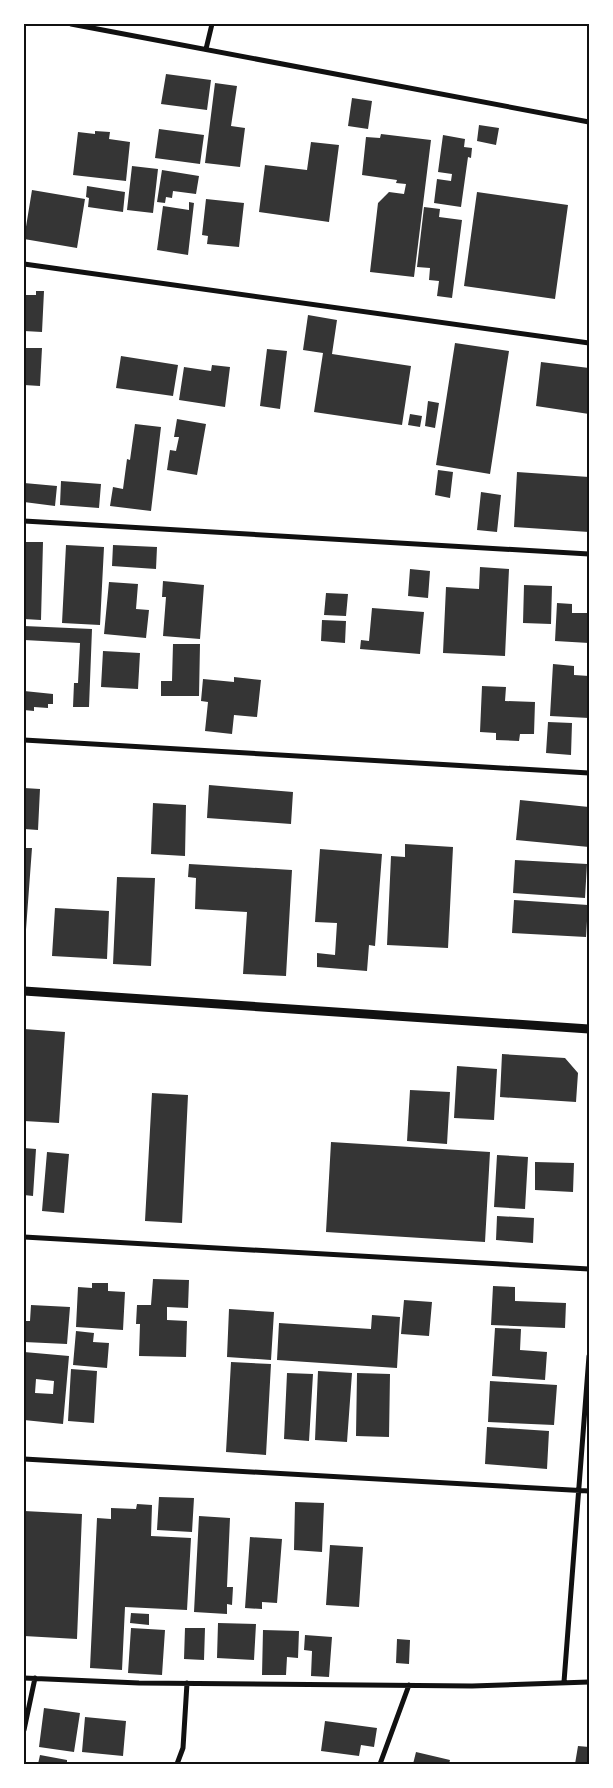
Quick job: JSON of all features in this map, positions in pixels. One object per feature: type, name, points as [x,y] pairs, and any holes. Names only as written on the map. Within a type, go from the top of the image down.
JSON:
[{"type":"street","points":[[71,24],[589,122]]},
{"type":"street","points":[[206,49],[212,24]]},
{"type":"street","points":[[24,264],[589,343]]},
{"type":"street","points":[[24,521],[589,554]]},
{"type":"street","points":[[24,740],[589,774]]},
{"type":"street","points":[[24,992],[589,1029]]},
{"type":"street","points":[[24,1238],[589,1270]]},
{"type":"street","points":[[564,1682],[589,1356]]},
{"type":"street","points":[[24,1459],[589,1491]]},
{"type":"street","points":[[24,1678],[187,1683],[472,1686],[589,1682]]},
{"type":"street","points":[[24,1730],[35,1678]]},
{"type":"street","points":[[178,1764],[182,1748],[187,1683]]},
{"type":"street","points":[[380,1764],[409,1685]]},
{"type":"building","points":[[166,74],[211,80],[207,110],[161,104]]},
{"type":"building","points":[[215,83],[237,86],[231,126],[245,128],[240,167],[205,163]]},
{"type":"building","points":[[352,98],[372,101],[368,129],[348,126]]},
{"type":"building","points":[[479,125],[499,128],[496,145],[477,141]]},
{"type":"building","points":[[159,129],[204,135],[200,164],[155,158]]},
{"type":"building","points":[[95,131],[110,132],[109,139],[130,142],[126,181],[73,175],[78,132],[95,134]]},
{"type":"building","points":[[381,134],[431,140],[414,277],[370,272],[378,203],[389,192],[404,194],[406,184],[396,183],[397,180],[362,175],[366,137],[380,138]]},
{"type":"building","points":[[443,135],[465,139],[464,147],[472,148],[471,158],[468,157],[461,207],[434,203],[437,179],[451,181],[452,174],[438,172]]},
{"type":"building","points":[[311,142],[339,145],[329,222],[259,212],[265,165],[307,170]]},
{"type":"building","points":[[132,166],[158,169],[153,213],[127,210]]},
{"type":"building","points":[[162,170],[199,176],[196,194],[173,191],[172,198],[166,197],[165,203],[157,202]]},
{"type":"building","points":[[87,186],[125,192],[123,212],[88,207],[89,198],[86,197]]},
{"type":"building","points":[[32,190],[85,199],[77,248],[24,239]]},
{"type":"building","points":[[477,192],[568,205],[555,299],[464,286]]},
{"type":"building","points":[[206,199],[244,203],[239,247],[207,244],[208,236],[202,235]]},
{"type":"building","points":[[189,202],[194,203],[188,255],[157,250],[163,206],[189,210]]},
{"type":"building","points":[[424,207],[440,209],[439,217],[462,220],[452,298],[437,296],[439,281],[429,280],[430,268],[417,267]]},
{"type":"building","points":[[24,290],[26,290],[25,295],[36,295],[36,291],[44,291],[42,332],[24,331]]},
{"type":"building","points":[[308,315],[337,320],[332,354],[411,366],[402,425],[314,412],[323,353],[303,350]]},
{"type":"building","points":[[455,343],[509,351],[490,474],[436,465]]},
{"type":"building","points":[[24,348],[42,348],[40,386],[24,385]]},
{"type":"building","points":[[267,349],[287,351],[280,409],[260,406]]},
{"type":"building","points":[[121,356],[178,365],[173,396],[116,388]]},
{"type":"building","points":[[541,362],[589,368],[589,414],[536,406]]},
{"type":"building","points":[[212,365],[230,367],[225,407],[179,400],[184,367],[211,371]]},
{"type":"building","points":[[428,401],[439,403],[435,428],[425,426]]},
{"type":"building","points":[[410,414],[422,416],[420,427],[408,425]]},
{"type":"building","points":[[177,419],[206,424],[197,475],[167,470],[170,450],[176,451],[179,437],[174,437]]},
{"type":"building","points":[[135,424],[161,427],[151,511],[110,506],[113,487],[123,489],[127,459],[130,460]]},
{"type":"building","points":[[438,470],[453,472],[450,498],[435,495]]},
{"type":"building","points":[[517,472],[589,477],[589,532],[514,527]]},
{"type":"building","points":[[61,481],[101,484],[99,508],[60,505]]},
{"type":"building","points":[[24,483],[57,486],[55,506],[24,502]]},
{"type":"building","points":[[481,492],[501,495],[497,532],[477,530]]},
{"type":"building","points":[[24,542],[43,542],[41,620],[24,619]]},
{"type":"building","points":[[66,545],[104,547],[100,625],[62,623]]},
{"type":"building","points":[[113,545],[157,547],[156,569],[112,566]]},
{"type":"building","points":[[480,567],[509,569],[505,656],[443,653],[446,587],[479,589]]},
{"type":"building","points":[[410,569],[430,571],[428,598],[408,596]]},
{"type":"building","points":[[163,581],[204,585],[200,639],[163,636],[166,597],[162,597]]},
{"type":"building","points":[[109,582],[138,584],[136,609],[149,610],[146,638],[104,634]]},
{"type":"building","points":[[524,585],[552,586],[551,624],[523,623]]},
{"type":"building","points":[[326,593],[348,594],[346,616],[324,615]]},
{"type":"building","points":[[557,603],[572,604],[572,613],[589,613],[589,643],[555,641]]},
{"type":"building","points":[[372,608],[424,612],[420,654],[360,649],[361,640],[369,641]]},
{"type":"building","points":[[322,620],[346,621],[345,643],[321,641]]},
{"type":"building","points":[[24,626],[92,629],[89,707],[73,707],[74,683],[78,683],[80,643],[24,640]]},
{"type":"building","points":[[173,644],[200,644],[199,696],[161,696],[161,681],[172,681]]},
{"type":"building","points":[[103,651],[140,653],[138,689],[101,687]]},
{"type":"building","points":[[553,664],[574,666],[574,675],[589,676],[589,718],[550,716]]},
{"type":"building","points":[[234,677],[261,680],[257,717],[234,715],[232,734],[205,731],[208,702],[201,701],[203,679],[234,682]]},
{"type":"building","points":[[482,686],[506,687],[505,701],[535,702],[534,734],[520,734],[519,741],[496,740],[496,733],[480,732]]},
{"type":"building","points":[[24,691],[53,694],[53,704],[48,704],[48,708],[34,707],[34,711],[24,710]]},
{"type":"building","points":[[548,722],[572,723],[571,755],[546,753]]},
{"type":"building","points":[[209,785],[293,792],[291,824],[207,818]]},
{"type":"building","points":[[24,788],[40,789],[38,830],[24,829]]},
{"type":"building","points":[[520,800],[589,807],[589,847],[516,840]]},
{"type":"building","points":[[153,803],[186,805],[185,856],[151,854]]},
{"type":"building","points":[[405,844],[453,847],[448,948],[387,945],[391,856],[405,857]]},
{"type":"building","points":[[24,848],[32,848],[25,943],[24,943]]},
{"type":"building","points":[[320,849],[382,854],[375,946],[369,945],[367,971],[317,967],[317,953],[335,955],[337,923],[315,922]]},
{"type":"building","points":[[515,860],[587,864],[585,898],[513,893]]},
{"type":"building","points":[[189,864],[292,870],[286,976],[243,974],[247,912],[195,909],[196,878],[188,877]]},
{"type":"building","points":[[117,877],[155,878],[151,966],[113,964]]},
{"type":"building","points":[[514,900],[588,905],[586,937],[512,933]]},
{"type":"building","points":[[55,908],[109,911],[107,959],[52,956]]},
{"type":"building","points":[[24,1029],[65,1032],[59,1123],[24,1121]]},
{"type":"building","points":[[502,1054],[565,1058],[578,1073],[576,1102],[500,1097]]},
{"type":"building","points":[[457,1066],[497,1069],[494,1120],[454,1118]]},
{"type":"building","points":[[410,1090],[450,1092],[447,1144],[407,1141]]},
{"type":"building","points":[[152,1093],[188,1095],[182,1223],[145,1221]]},
{"type":"building","points":[[331,1142],[490,1152],[485,1242],[326,1232]]},
{"type":"building","points":[[24,1148],[36,1149],[33,1196],[24,1195]]},
{"type":"building","points":[[47,1152],[69,1154],[64,1213],[42,1211]]},
{"type":"building","points":[[497,1155],[528,1157],[525,1209],[494,1207]]},
{"type":"building","points":[[535,1162],[574,1163],[573,1192],[535,1190]]},
{"type":"building","points":[[497,1216],[534,1218],[533,1243],[496,1240]]},
{"type":"building","points":[[153,1279],[189,1280],[188,1308],[167,1307],[167,1320],[187,1321],[186,1357],[139,1356],[140,1324],[136,1324],[137,1305],[151,1305]]},
{"type":"building","points":[[92,1283],[108,1283],[108,1291],[125,1292],[123,1330],[76,1327],[78,1287],[92,1288]]},
{"type":"building","points":[[493,1286],[515,1287],[515,1301],[566,1303],[565,1328],[491,1325]]},
{"type":"building","points":[[404,1300],[432,1302],[429,1336],[401,1334]]},
{"type":"building","points":[[31,1305],[70,1307],[67,1344],[24,1342],[24,1321],[30,1321]]},
{"type":"building","points":[[229,1309],[274,1312],[271,1360],[227,1357]]},
{"type":"building","points":[[372,1315],[400,1317],[397,1368],[277,1360],[279,1323],[371,1329]]},
{"type":"building","points":[[495,1328],[521,1329],[520,1350],[547,1352],[545,1380],[492,1376]]},
{"type":"building","points":[[76,1331],[94,1333],[93,1342],[109,1343],[107,1368],[73,1365]]},
{"type":"building","points":[[24,1352],[69,1356],[63,1424],[24,1420]],"holes":[[[36,1379],[54,1381],[53,1394],[35,1393]]]},
{"type":"building","points":[[231,1362],[271,1364],[266,1455],[226,1452]]},
{"type":"building","points":[[71,1369],[97,1371],[94,1423],[68,1421]]},
{"type":"building","points":[[318,1371],[352,1373],[347,1442],[315,1440]]},
{"type":"building","points":[[287,1373],[313,1374],[309,1441],[284,1439]]},
{"type":"building","points":[[357,1373],[390,1374],[389,1437],[356,1436]]},
{"type":"building","points":[[490,1381],[557,1385],[554,1425],[488,1422]]},
{"type":"building","points":[[487,1427],[549,1431],[547,1469],[485,1464]]},
{"type":"building","points":[[159,1497],[194,1498],[192,1532],[157,1530]]},
{"type":"building","points":[[295,1502],[324,1503],[322,1552],[294,1550]]},
{"type":"building","points":[[137,1504],[152,1505],[151,1536],[191,1538],[187,1610],[125,1607],[122,1670],[90,1668],[97,1518],[111,1519],[111,1508],[136,1509]]},
{"type":"building","points":[[24,1511],[82,1514],[77,1639],[24,1636]]},
{"type":"building","points":[[199,1516],[230,1518],[227,1587],[233,1587],[232,1605],[227,1604],[227,1614],[194,1612]]},
{"type":"building","points":[[250,1537],[282,1539],[277,1603],[262,1602],[262,1609],[245,1608]]},
{"type":"building","points":[[330,1545],[363,1547],[359,1607],[326,1605]]},
{"type":"building","points":[[131,1613],[149,1614],[149,1625],[130,1623]]},
{"type":"building","points":[[218,1623],[256,1624],[254,1660],[217,1658]]},
{"type":"building","points":[[131,1628],[165,1630],[162,1675],[128,1673]]},
{"type":"building","points":[[185,1628],[205,1628],[204,1660],[184,1659]]},
{"type":"building","points":[[263,1630],[299,1631],[298,1658],[287,1657],[286,1675],[262,1675]]},
{"type":"building","points":[[305,1635],[332,1637],[329,1677],[311,1676],[312,1651],[304,1650]]},
{"type":"building","points":[[397,1639],[410,1640],[409,1664],[396,1663]]},
{"type":"building","points":[[44,1708],[80,1713],[74,1752],[39,1747]]},
{"type":"building","points":[[85,1717],[126,1721],[123,1756],[82,1752]]},
{"type":"building","points":[[325,1721],[377,1728],[374,1747],[361,1745],[359,1756],[321,1751]]},
{"type":"building","points":[[578,1746],[589,1747],[589,1764],[575,1764]]},
{"type":"building","points":[[416,1752],[450,1760],[449,1764],[413,1764]]},
{"type":"building","points":[[40,1755],[67,1760],[67,1764],[38,1764]]}]
